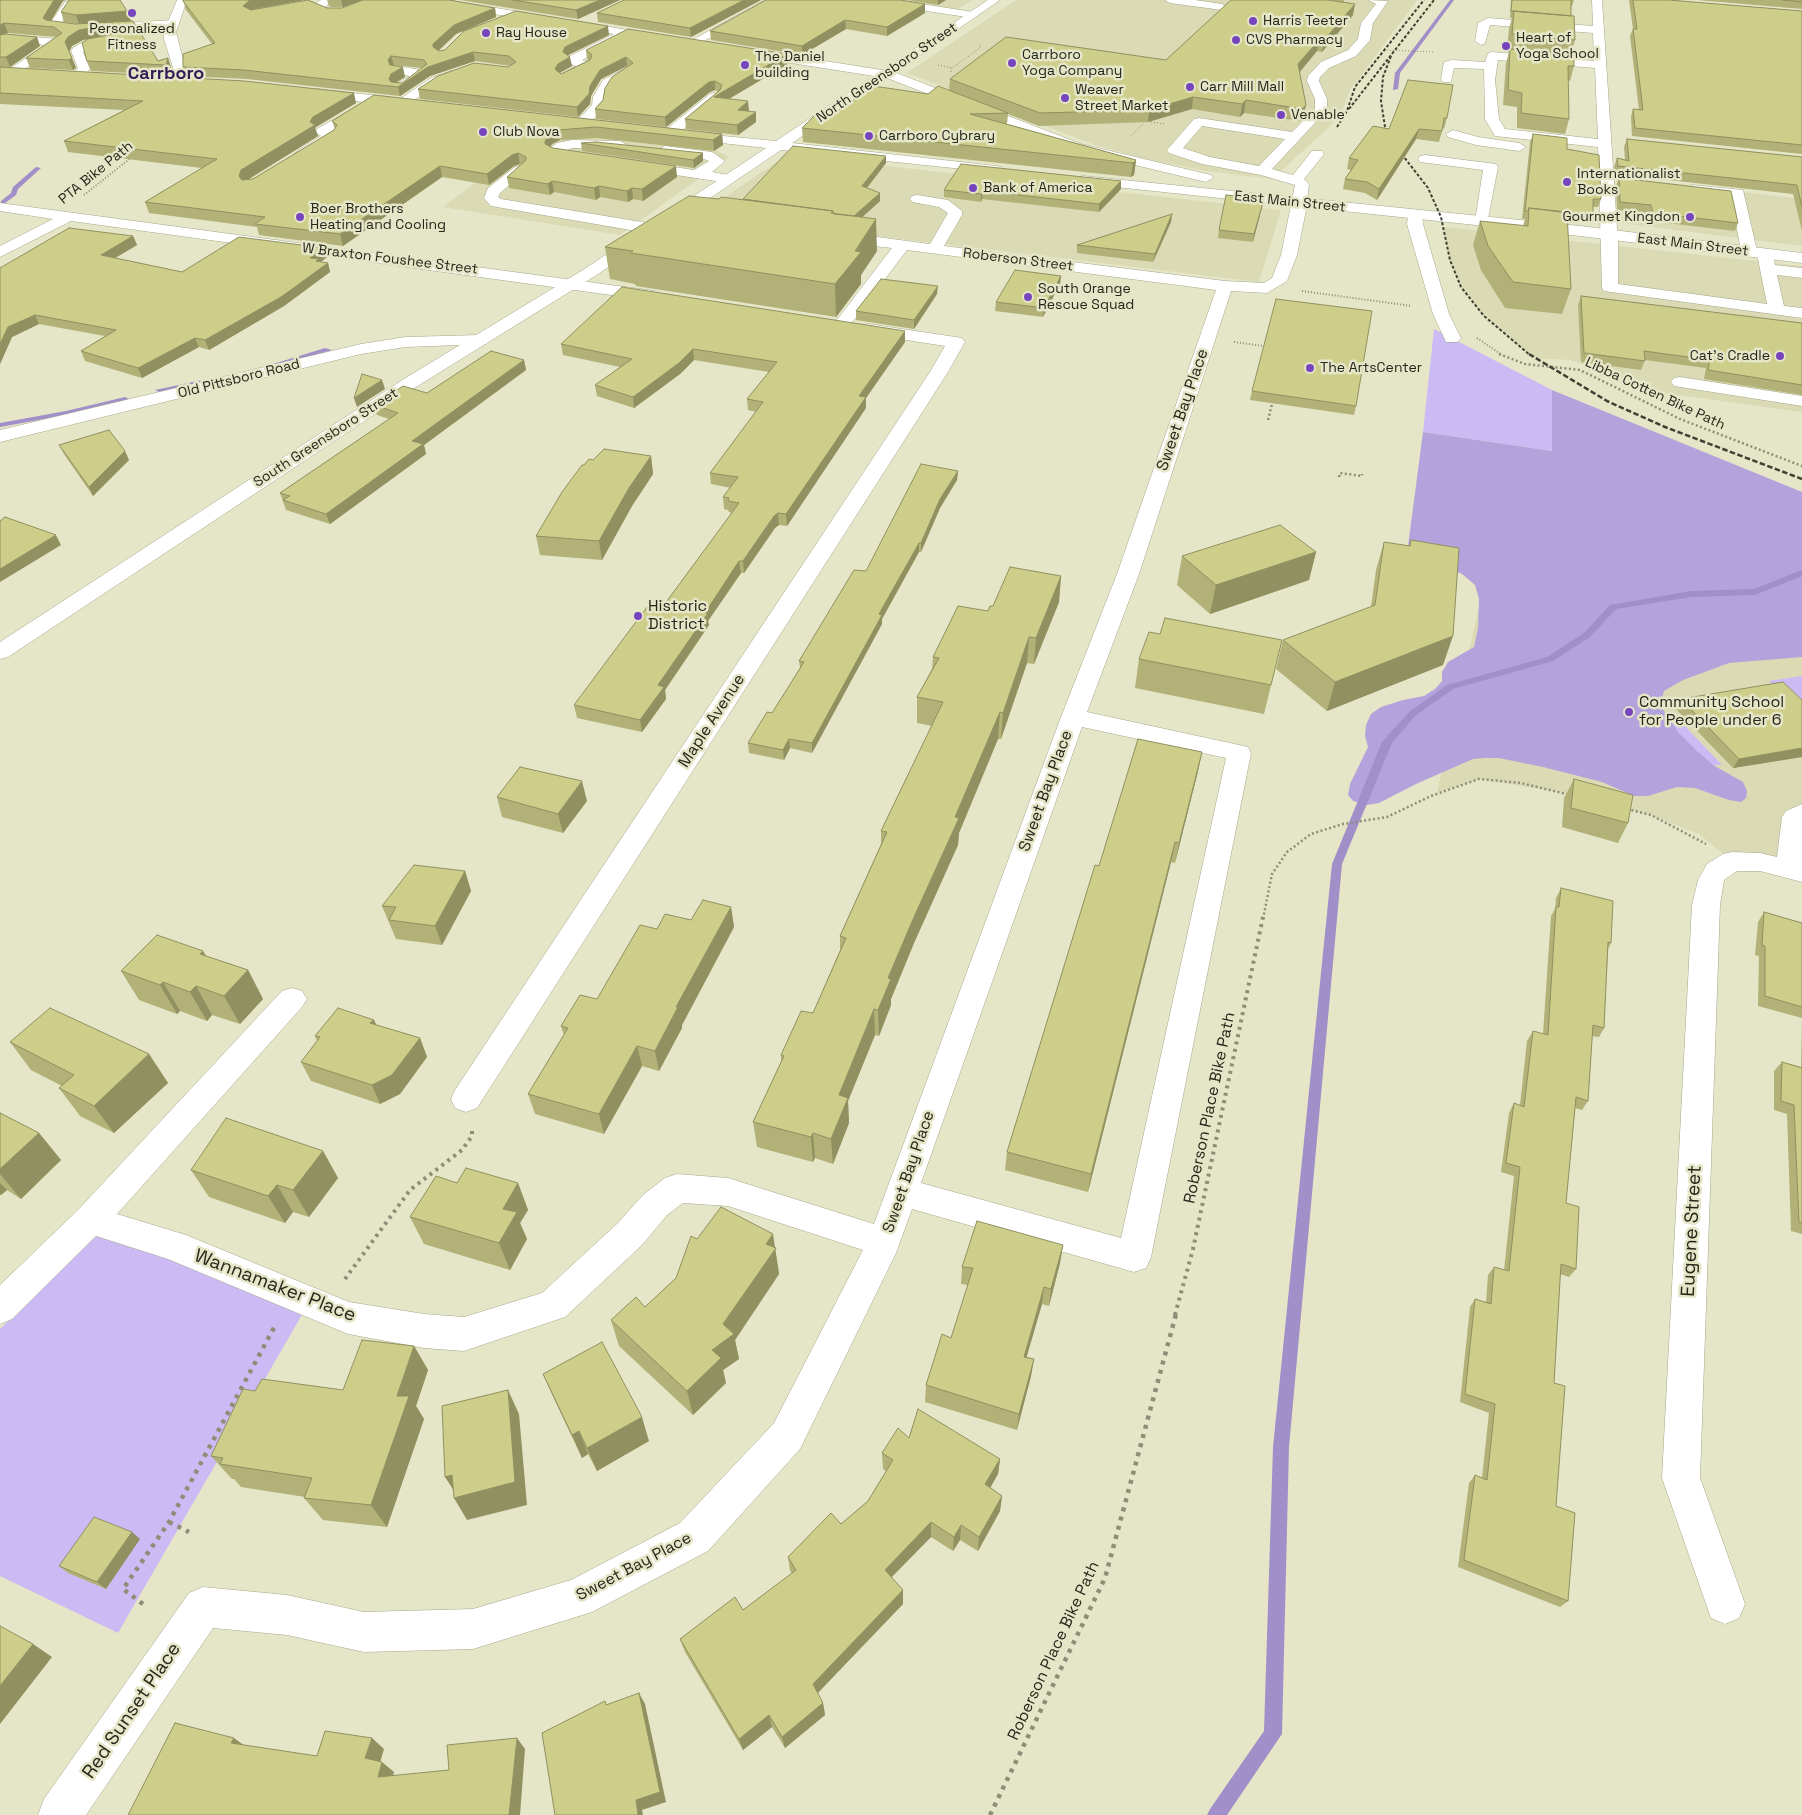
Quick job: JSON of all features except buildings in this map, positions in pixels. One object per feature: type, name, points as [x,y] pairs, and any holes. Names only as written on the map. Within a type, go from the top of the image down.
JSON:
[{"type":"street","points":[[308,5],[325,4],[344,12],[378,0]]},
{"type":"street","points":[[428,0],[707,46]]},
{"type":"street","points":[[681,42],[773,0]]},
{"type":"street","points":[[874,0],[973,15]]},
{"type":"street","name":"North Greensboro Street","points":[[779,146],[995,0]]},
{"type":"street","points":[[1170,0],[1222,7]]},
{"type":"street","points":[[1597,0],[1608,146],[1606,179],[1610,288],[1802,313]]},
{"type":"street","points":[[184,2],[172,28],[178,68],[173,80],[193,81]]},
{"type":"street","points":[[69,4],[54,26],[79,29],[172,28]]},
{"type":"street","points":[[307,18],[325,4]]},
{"type":"street","points":[[491,24],[544,6]]},
{"type":"street","points":[[1358,10],[1374,6]]},
{"type":"street","points":[[1262,171],[1321,110],[1322,99],[1313,81],[1314,76],[1325,65],[1352,53],[1364,40],[1374,6]]},
{"type":"street","points":[[579,25],[598,16]]},
{"type":"street","points":[[1578,17],[1598,25]]},
{"type":"street","points":[[1481,41],[1484,23],[1488,21],[1598,25]]},
{"type":"street","points":[[96,76],[72,75],[84,69],[77,51],[87,44],[172,28]]},
{"type":"street","points":[[564,78],[586,65],[572,60],[626,33]]},
{"type":"street","points":[[0,41],[8,38],[58,43],[6,72]]},
{"type":"street","points":[[742,52],[884,74],[1077,147],[1116,158],[1281,194],[1300,201]]},
{"type":"street","points":[[1447,79],[1448,65],[1452,64],[1491,61],[1601,64]]},
{"type":"street","points":[[1491,61],[1492,120],[1500,133],[1608,146]]},
{"type":"street","points":[[291,161],[331,136],[322,132],[422,74],[398,70]]},
{"type":"street","points":[[6,72],[31,74]]},
{"type":"street","points":[[400,103],[435,81],[459,72]]},
{"type":"street","points":[[603,161],[555,153],[567,130],[598,106],[599,97],[607,83],[626,72]]},
{"type":"street","points":[[306,92],[418,105]]},
{"type":"street","points":[[669,134],[715,96]]},
{"type":"street","points":[[1277,284],[1290,251],[1302,184],[1296,180],[1262,171],[1217,163],[1174,150],[1199,122],[1296,137]]},
{"type":"street","points":[[567,130],[595,125]]},
{"type":"street","points":[[567,130],[597,144],[637,147]]},
{"type":"street","points":[[652,132],[1010,172]]},
{"type":"street","points":[[1453,134],[1476,141],[1608,146]]},
{"type":"street","name":"South Greensboro Street","points":[[0,652],[410,383],[572,283],[779,146]]},
{"type":"street","points":[[654,149],[712,156],[717,158],[717,163]]},
{"type":"street","points":[[1296,180],[1317,154]]},
{"type":"street","points":[[1425,159],[1491,167],[1482,221]]},
{"type":"street","points":[[697,173],[705,171],[717,163],[747,168]]},
{"type":"street","points":[[631,165],[729,179]]},
{"type":"street","points":[[520,170],[493,190],[491,198],[496,203],[654,229]]},
{"type":"street","name":"East Main Street","points":[[1065,178],[1300,201],[1415,219],[1482,221],[1609,234],[1749,251],[1767,261],[1802,258]]},
{"type":"street","points":[[1606,179],[1624,181]]},
{"type":"street","points":[[1681,187],[1738,194],[1749,251]]},
{"type":"street","points":[[917,199],[939,202],[955,211],[955,215],[934,250]]},
{"type":"street","name":"W Braxton Foushee Street","points":[[0,207],[572,283],[670,298]]},
{"type":"street","points":[[0,252],[65,215]]},
{"type":"street","points":[[674,216],[694,220]]},
{"type":"street","points":[[1415,219],[1441,314],[1452,338]]},
{"type":"street","name":"Roberson Street","points":[[821,235],[1225,286],[1258,288],[1277,284]]},
{"type":"street","points":[[823,322],[842,325],[902,246]]},
{"type":"street","points":[[1776,310],[1767,261],[1802,273]]},
{"type":"street","name":"Sweet Bay Place","points":[[203,1607],[287,1616],[364,1632],[474,1629],[578,1598],[694,1537],[787,1436],[884,1242],[1073,717],[1128,574],[1225,286]]},
{"type":"street","name":"Maple Avenue","points":[[466,1099],[940,372],[956,342],[842,325]]},
{"type":"street","name":"Old Pittsboro Road","points":[[0,436],[361,349],[406,342],[480,340]]},
{"type":"street","points":[[1680,382],[1802,401]]},
{"type":"street","points":[[901,1192],[1134,1257],[1239,753],[1073,717]]},
{"type":"street","points":[[1732,861],[1745,860],[1796,870],[1795,817],[1802,813]]},
{"type":"street","name":"Eugene Street","points":[[1724,1604],[1681,1478],[1706,905],[1711,880],[1716,871],[1732,861]]},
{"type":"street","points":[[0,1308],[90,1220],[292,999]]},
{"type":"street","name":"Wannamaker Place","points":[[90,1220],[174,1246],[348,1318],[424,1331],[464,1334],[515,1320],[553,1306],[630,1234],[655,1205],[676,1188],[728,1192],[884,1242]]},
{"type":"street","name":"Red Sunset Place","points":[[60,1815],[203,1607]]},
{"type":"path","points":[[952,73],[950,72],[952,68],[980,48],[980,44]]},
{"type":"path","points":[[1406,50],[1434,52]]},
{"type":"path","points":[[1151,122],[1171,125]]},
{"type":"path","name":"PTA Bike Path","points":[[65,215],[135,154]]},
{"type":"path","points":[[1277,284],[1303,291],[1419,307]]},
{"type":"path","points":[[1230,341],[1264,346]]},
{"type":"path","name":"Libba Cotten Bike Path","points":[[1525,364],[1580,370],[1693,425],[1802,466]]},
{"type":"path","points":[[1268,420],[1272,404]]},
{"type":"path","points":[[1339,477],[1340,473],[1362,476],[1362,474]]},
{"type":"path","name":"Roberson Place Bike Path","points":[[990,1815],[1105,1578],[1193,1249],[1272,874],[1287,852],[1311,834],[1343,824],[1387,816],[1431,796],[1479,779],[1521,783],[1577,796]]},
{"type":"path","points":[[1624,808],[1651,815],[1692,835],[1732,861]]},
{"type":"path","points":[[323,1308],[410,1190],[462,1150],[472,1136],[473,1111],[466,1099]]},
{"type":"path","points":[[143,1604],[123,1589],[169,1522],[292,1295]]},
{"type":"path","points":[[169,1522],[189,1532]]},
{"type":"shaded area","points":[[899,0],[972,0],[958,9]]},
{"type":"shaded area","name":"Carr Mill Mall","points":[[1016,0],[1417,0],[1350,90],[1343,109],[1329,127],[1272,179],[1207,171],[1146,159],[1095,145],[907,73]]},
{"type":"shaded area","points":[[533,131],[711,148],[729,157],[620,235],[443,207],[520,150]]},
{"type":"shaded area","points":[[787,155],[1281,210],[1259,282],[727,218],[709,208]]},
{"type":"shaded area","points":[[1617,177],[1802,199],[1802,246],[1620,223]]},
{"type":"shaded area","points":[[1444,227],[1802,266],[1802,412],[1634,389],[1571,360],[1534,358],[1484,316],[1461,287],[1450,260]]},
{"type":"shaded area","points":[[1434,329],[1552,390],[1552,451],[1423,432]]},
{"type":"shaded area","points":[[1552,390],[1802,492],[1802,657],[1729,663],[1683,680],[1664,691],[1660,705],[1678,732],[1696,750],[1713,765],[1743,782],[1747,791],[1746,798],[1741,802],[1729,800],[1695,788],[1677,787],[1648,796],[1634,796],[1602,782],[1543,767],[1499,758],[1486,758],[1473,759],[1416,784],[1379,803],[1367,805],[1353,801],[1348,795],[1350,784],[1368,747],[1365,736],[1366,725],[1371,714],[1381,707],[1424,696],[1435,689],[1442,681],[1442,672],[1448,662],[1474,647],[1478,628],[1479,599],[1475,585],[1462,574],[1439,564],[1408,546],[1423,432],[1552,451]]},
{"type":"shaded area","name":"Community School for People under 6","points":[[1490,558],[1802,645],[1802,872],[1732,861],[1699,834],[1651,815],[1558,792],[1479,779],[1437,793]]},
{"type":"shaded area","points":[[1802,676],[1802,712],[1769,681]]},
{"type":"shaded area","points":[[1682,723],[1722,765],[1676,767],[1642,727]]},
{"type":"shaded area","points":[[102,1227],[303,1313],[118,1633],[0,1576],[0,1329]]},
{"type":"waterway","points":[[1395,89],[1398,73],[1452,0]]},
{"type":"waterway","points":[[3,202],[14,194],[15,188],[38,168]]},
{"type":"waterway","points":[[274,365],[328,350]]},
{"type":"waterway","points":[[159,390],[212,380]]},
{"type":"waterway","points":[[0,425],[66,413],[125,399]]},
{"type":"waterway","points":[[1216,1815],[1273,1734],[1281,1447],[1337,864],[1387,742],[1412,714],[1450,687],[1550,659],[1587,635],[1613,607],[1691,594],[1755,592],[1802,573]]},
{"type":"railway","points":[[1337,127],[1347,111],[1355,87],[1424,0]]},
{"type":"railway","points":[[1349,109],[1434,0]]},
{"type":"railway","points":[[1391,56],[1383,77],[1381,101],[1385,127],[1390,139],[1428,188],[1441,217],[1450,260],[1461,287],[1484,316],[1530,355]]},
{"type":"railway","points":[[1529,354],[1607,401],[1665,427],[1802,479]]},
{"type":"place","name":"Personalized Fitness","points":[[132,13]]},
{"type":"place","name":"Harris Teeter","points":[[1253,21]]},
{"type":"place","name":"Ray House","points":[[486,33]]},
{"type":"place","name":"CVS Pharmacy","points":[[1236,40]]},
{"type":"place","name":"Heart of Yoga School","points":[[1506,46]]},
{"type":"place","name":"Carrboro Yoga Company","points":[[1012,63]]},
{"type":"place","name":"The Daniel building","points":[[745,65]]},
{"type":"place","name":"Carr Mill Mall","points":[[1190,87]]},
{"type":"place","name":"Weaver Street Market","points":[[1065,98]]},
{"type":"place","name":"Venable","points":[[1281,115]]},
{"type":"place","name":"Club Nova","points":[[483,132]]},
{"type":"place","name":"Carrboro Cybrary","points":[[869,136]]},
{"type":"place","name":"Internationalist Books","points":[[1567,182]]},
{"type":"place","name":"Bank of America","points":[[973,188]]},
{"type":"place","name":"Boer Brothers Heating and Cooling","points":[[300,217]]},
{"type":"place","name":"Gourmet Kingdon","points":[[1690,217]]},
{"type":"place","name":"South Orange Rescue Squad","points":[[1028,297]]},
{"type":"place","name":"Cat's Cradle","points":[[1780,356]]},
{"type":"place","name":"The ArtsCenter","points":[[1310,368]]},
{"type":"place","name":"Historic District","points":[[638,616]]},
{"type":"place","name":"Community School for People under 6","points":[[1629,712]]},
{"type":"district","name":"Carrboro","points":[[166,74]]}]
